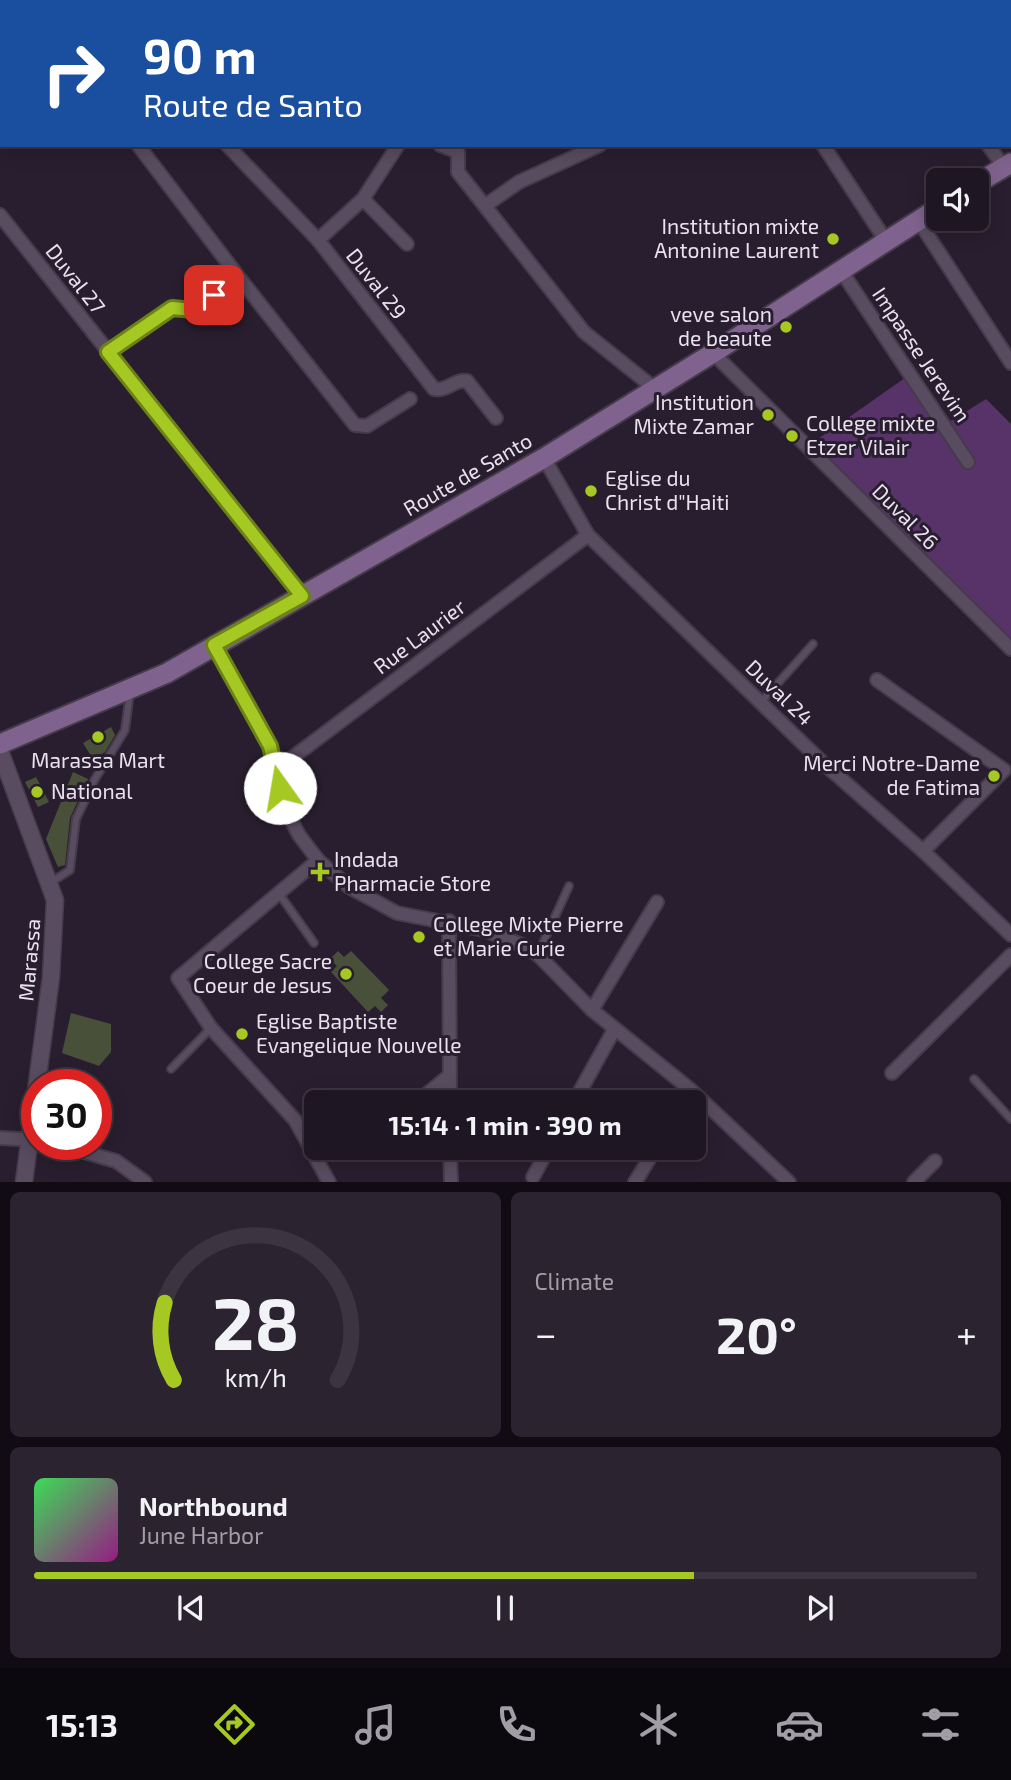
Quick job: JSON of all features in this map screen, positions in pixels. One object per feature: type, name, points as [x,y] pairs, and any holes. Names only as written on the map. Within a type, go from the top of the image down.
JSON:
[{"type":"main road","points":[[989,176],[1007,165]]},
{"type":"main road","name":"Route de Santo","points":[[0,744],[130,690],[302,596],[544,457],[713,353],[926,215]]},
{"type":"main road","name":"Marassa","points":[[0,751],[50,883],[56,928],[41,1069]]},
{"type":"main road","name":"Marassa","points":[[24,1181],[28,1160]]},
{"type":"street","points":[[140,147],[355,425],[367,426],[410,399]]},
{"type":"street","name":"Duval 29","points":[[229,147],[318,240],[434,389],[440,390],[462,380],[467,381],[496,418]]},
{"type":"street","points":[[318,240],[363,199],[397,147]]},
{"type":"street","points":[[445,147],[458,152],[458,172],[584,332],[654,388]]},
{"type":"street","points":[[486,205],[519,182],[596,147]]},
{"type":"street","points":[[824,147],[886,240]]},
{"type":"street","points":[[990,147],[1007,165]]},
{"type":"street","points":[[363,199],[407,244]]},
{"type":"street","name":"Duval 27","points":[[0,215],[302,596]]},
{"type":"street","points":[[918,220],[1011,363]]},
{"type":"street","name":"Impasse Jerevim","points":[[840,269],[968,462]]},
{"type":"street","points":[[108,352],[172,308],[194,310],[235,280],[241,280]]},
{"type":"street","name":"Duval 26","points":[[713,353],[1011,649]]},
{"type":"street","name":"Duval 24","points":[[544,457],[588,536],[1011,935]]},
{"type":"street","name":"Rue Laurier","points":[[276,770],[588,536]]},
{"type":"street","points":[[214,645],[270,746],[284,806],[299,835],[318,860],[349,887],[397,913],[449,921],[484,930],[538,955],[614,1030],[691,1090]]},
{"type":"street","points":[[877,680],[1004,770],[923,850]]},
{"type":"street","points":[[318,860],[280,895],[178,978],[211,1028],[295,1120],[329,1181]]},
{"type":"street","points":[[592,1010],[657,902]]},
{"type":"street","points":[[449,921],[450,1090]]},
{"type":"street","points":[[892,1073],[1011,955]]},
{"type":"street","points":[[581,1090],[614,1030]]},
{"type":"street","points":[[432,1090],[449,1076]]},
{"type":"street","points":[[706,1104],[789,1181]]},
{"type":"street","points":[[0,1138],[21,1139]]},
{"type":"street","points":[[112,1160],[145,1181]]},
{"type":"street","points":[[450,1160],[451,1181]]},
{"type":"street","points":[[533,1177],[542,1160]]},
{"type":"street","points":[[635,1181],[648,1160]]},
{"type":"street","points":[[914,1181],[935,1161]]},
{"type":"lane","points":[[761,702],[813,645]]},
{"type":"lane","points":[[50,883],[70,870],[76,819],[95,779],[125,730],[130,690]]},
{"type":"lane","points":[[538,955],[569,886]]},
{"type":"lane","points":[[280,895],[314,943]]},
{"type":"lane","points":[[171,1069],[211,1028]]},
{"type":"lane","points":[[974,1079],[1011,1119]]},
{"type":"shaded area","points":[[912,373],[951,421],[986,399],[1011,424],[1011,638],[805,448]]},
{"type":"building","points":[[111,727],[115,735],[105,752],[93,759],[83,743]]},
{"type":"building","points":[[73,772],[88,779],[70,818],[65,865],[58,867],[46,839]]},
{"type":"building","points":[[36,777],[49,802],[38,807],[25,782]]},
{"type":"building","points":[[338,951],[344,957],[351,951],[389,990],[381,998],[388,1005],[381,1012],[375,1006],[368,1012],[331,972],[337,966],[330,959]]},
{"type":"building","points":[[71,1013],[111,1024],[111,1052],[99,1066],[62,1053]]},
{"type":"place","name":"Institution mixte Antonine Laurent","points":[[833,239]]},
{"type":"place","name":"veve salon de beaute","points":[[786,327]]},
{"type":"place","name":"Institution Mixte Zamar","points":[[768,415]]},
{"type":"place","name":"College mixte Etzer Vilair","points":[[792,436]]},
{"type":"place","name":"Eglise du Christ d\"Haiti","points":[[591,491]]},
{"type":"place","name":"Marassa Mart","points":[[98,737]]},
{"type":"place","name":"Merci Notre-Dame de Fatima","points":[[994,776]]},
{"type":"place","name":"National","points":[[37,792]]},
{"type":"place","name":"Indada Pharmacie Store","points":[[320,872]]},
{"type":"place","name":"College Mixte Pierre et Marie Curie","points":[[419,937]]},
{"type":"place","name":"College Sacre Coeur de Jesus","points":[[346,974]]},
{"type":"place","name":"Eglise Baptiste Evangelique Nouvelle","points":[[242,1034]]},
{"type":"route","points":[[214,295],[194,310],[172,308],[108,352],[302,596],[214,645],[270,746],[280,788]]}]
